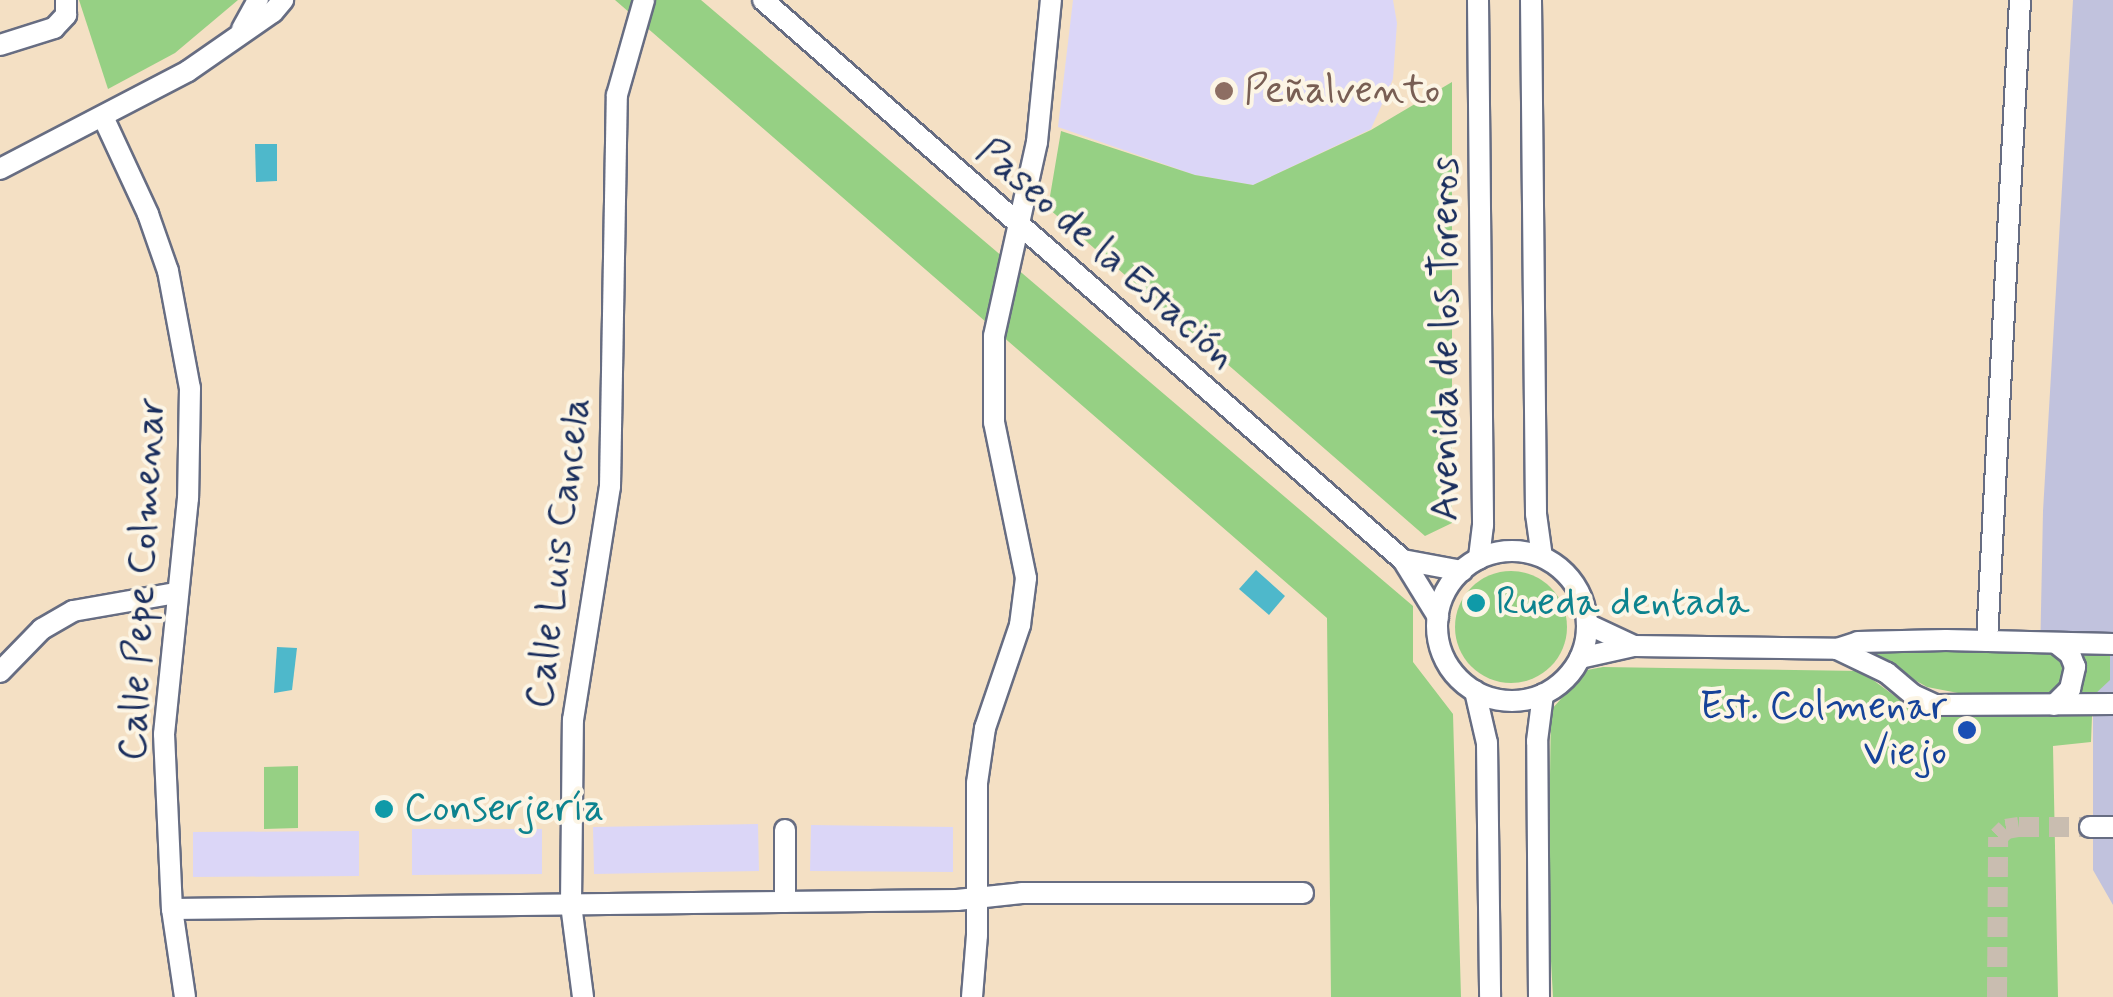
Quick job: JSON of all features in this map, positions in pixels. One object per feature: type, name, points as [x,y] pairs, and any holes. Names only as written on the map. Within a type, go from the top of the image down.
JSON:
[{"type":"street","points":[[0,46],[54,28],[66,15],[66,0]]},
{"type":"street","points":[[239,35],[258,0]]},
{"type":"street","points":[[0,169],[104,119],[188,72],[283,0]]},
{"type":"street","name":"Calle Luis Cancela","points":[[582,997],[571,904],[573,720],[608,503],[614,420],[612,218],[617,95],[644,0]]},
{"type":"street","name":"Paseo de la Estación","points":[[763,0],[1404,560],[1438,617]]},
{"type":"street","points":[[972,997],[979,765],[985,728],[1020,625],[1026,578],[994,422],[992,370],[999,302],[1037,142],[1051,0]]},
{"type":"street","name":"Avenida de los Toreros","points":[[1470,565],[1483,525],[1478,0]]},
{"type":"street","points":[[1531,0],[1536,514],[1542,557]]},
{"type":"street","points":[[1986,641],[2020,0]]},
{"type":"street","name":"Calle Pepe Colmenar","points":[[104,119],[148,214],[183,335],[191,442],[164,734],[172,909],[186,997]]},
{"type":"street","points":[[1475,691],[1516,701],[1543,694],[1558,685],[1580,658],[1587,624],[1578,591],[1569,577],[1542,557],[1504,551],[1470,565],[1450,584],[1438,617],[1446,660],[1475,691],[1487,743],[1490,997]]},
{"type":"street","points":[[1404,560],[1470,565]]},
{"type":"street","points":[[0,672],[42,629],[73,611],[176,593]]},
{"type":"street","points":[[1587,624],[1634,646]]},
{"type":"street","points":[[1580,658],[1634,646],[1837,649],[1858,642],[2113,644]]},
{"type":"street","points":[[2054,705],[2070,689],[2074,666],[2070,654],[2056,643]]},
{"type":"street","points":[[1837,649],[1887,672],[1912,695],[1935,706],[2113,704]]},
{"type":"street","points":[[1539,997],[1538,741],[1543,694]]},
{"type":"street","points":[[2090,827],[2113,827]]},
{"type":"street","points":[[785,830],[785,902]]},
{"type":"street","points":[[172,909],[785,902],[977,898],[1022,893],[1303,894]]},
{"type":"shaded area","name":"Peñalvento","points":[[1073,0],[1393,0],[1397,23],[1393,79],[1371,129],[1253,185],[1195,175],[1058,127]]},
{"type":"shaded area","points":[[2073,0],[2113,0],[2113,905],[2093,870],[2093,662],[2040,659],[2043,511]]},
{"type":"shaded area","points":[[758,824],[759,871],[594,874],[593,827]]},
{"type":"shaded area","points":[[811,825],[953,827],[953,872],[810,871]]},
{"type":"shaded area","points":[[412,829],[542,829],[542,874],[412,875]]},
{"type":"shaded area","points":[[359,831],[359,876],[193,877],[193,832]]},
{"type":"green space","points":[[79,0],[238,0],[175,53],[108,89]]},
{"type":"green space","points":[[615,0],[701,0],[1413,606],[1413,662],[1453,714],[1461,997],[1331,997],[1327,618]]},
{"type":"green space","points":[[1452,82],[1452,523],[1425,536],[1048,208],[1061,131],[1195,175],[1253,185],[1371,130]]},
{"type":"green space","points":[[1511,571],[1533,575],[1551,587],[1563,605],[1567,627],[1563,649],[1551,667],[1533,679],[1511,683],[1489,679],[1471,667],[1459,649],[1455,627],[1459,605],[1471,587],[1489,575]]},
{"type":"green space","points":[[2059,647],[2110,652],[2110,680],[2094,695],[1984,698],[1927,687],[1863,651]]},
{"type":"green space","points":[[1603,667],[1861,671],[1908,706],[1935,717],[2092,716],[2091,742],[2053,746],[2058,997],[1553,997],[1548,907],[1551,710],[1587,670]]},
{"type":"green space","points":[[298,766],[298,828],[264,829],[264,767]]},
{"type":"water","points":[[255,144],[277,144],[277,181],[256,182]]},
{"type":"water","points":[[1256,570],[1285,596],[1269,615],[1239,589]]},
{"type":"water","points":[[277,647],[297,648],[292,690],[274,693]]},
{"type":"tunnel","points":[[1997,997],[1998,837],[2006,829],[2019,827],[2090,827]]},
{"type":"place","name":"Peñalvento","points":[[1224,91]]},
{"type":"place","name":"Rueda dentada","points":[[1476,603]]},
{"type":"place","name":"Est. Colmenar Viejo","points":[[1967,730]]},
{"type":"place","name":"Conserjería","points":[[384,809]]}]
